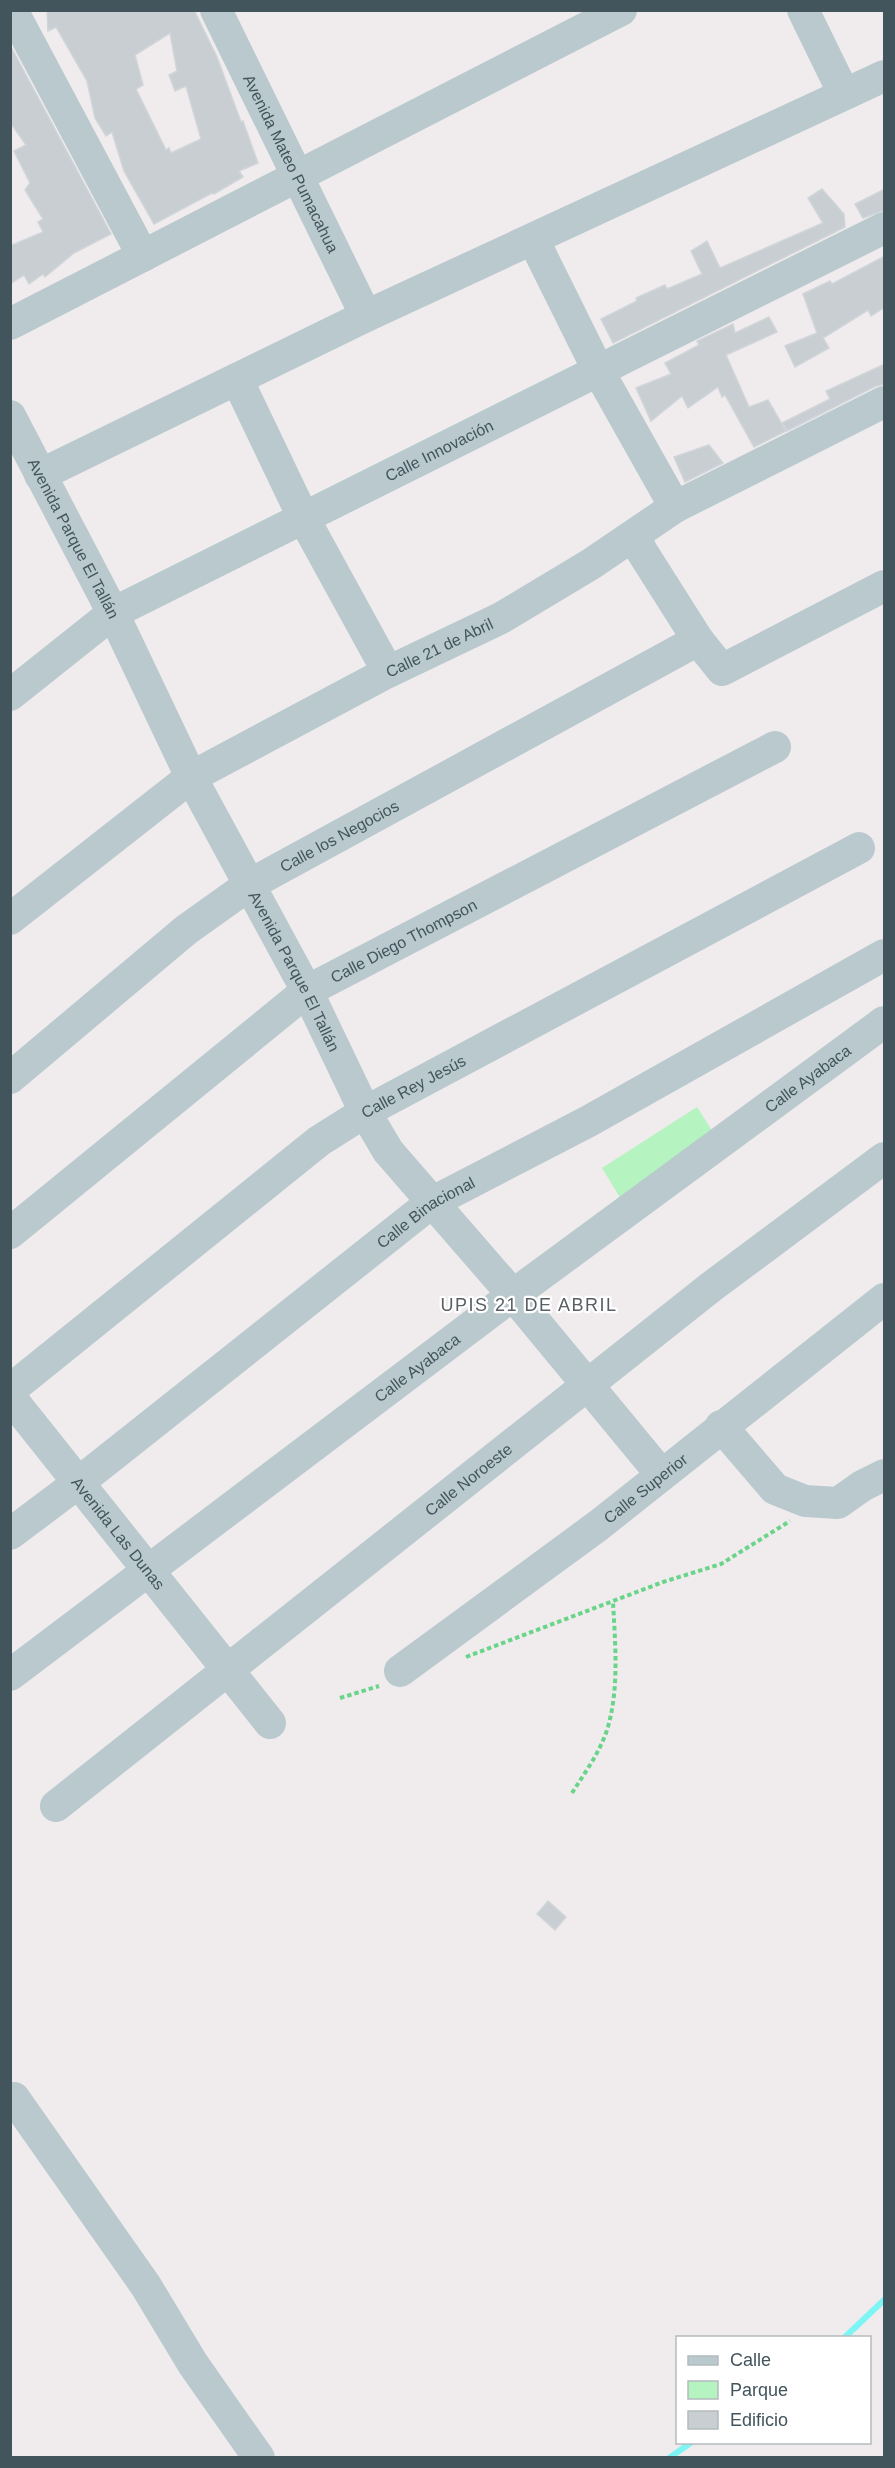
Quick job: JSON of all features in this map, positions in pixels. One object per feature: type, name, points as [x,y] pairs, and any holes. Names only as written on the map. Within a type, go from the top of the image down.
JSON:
[{"type":"street","points":[[10,324],[621,10]]},
{"type":"street","points":[[803,10],[844,94]]},
{"type":"street","name":"Avenida Mateo Pumacahua","points":[[226,14],[298,177],[366,316]]},
{"type":"street","points":[[13,15],[143,256]]},
{"type":"street","points":[[40,475],[366,316],[885,76]]},
{"type":"street","name":"Calle Innovación","points":[[10,695],[112,613],[885,228]]},
{"type":"street","points":[[533,239],[599,372],[675,507]]},
{"type":"street","points":[[237,379],[303,517],[388,672]]},
{"type":"street","name":"Calle 21 de Abril","points":[[10,919],[191,777],[388,672],[501,618],[591,564],[675,507],[885,402]]},
{"type":"street","name":"Avenida Parque El Tallán","points":[[10,416],[112,613],[191,777],[307,991],[365,1112],[388,1151],[513,1295],[661,1474]]},
{"type":"street","points":[[635,535],[641,550],[698,640],[722,670],[885,586]]},
{"type":"street","name":"Calle los Negocios","points":[[10,1078],[186,930],[249,885],[698,640]]},
{"type":"street","name":"Calle Diego Thompson","points":[[10,1233],[307,991],[775,747]]},
{"type":"street","name":"Calle Rey Jesús","points":[[10,1390],[319,1141],[365,1112],[859,848]]},
{"type":"street","name":"Calle Binacional","points":[[10,1534],[78,1483],[431,1203],[589,1120],[885,955]]},
{"type":"street","name":"Calle Ayabaca","points":[[693,1160],[885,1022]]},
{"type":"street","name":"Calle Ayabaca","points":[[10,1675],[513,1295],[885,1022]]},
{"type":"street","name":"Calle Noroeste","points":[[56,1806],[711,1287],[885,1158]]},
{"type":"street","name":"Calle Superior","points":[[393,1677],[599,1525],[721,1426],[885,1299]]},
{"type":"street","name":"Avenida Las Dunas","points":[[10,1397],[270,1723]]},
{"type":"street","points":[[721,1426],[775,1489],[805,1500],[838,1503],[862,1486],[885,1475]]},
{"type":"street","points":[[14,2098],[146,2286],[193,2364],[259,2457]]},
{"type":"path","points":[[460,1659],[663,1582],[721,1564],[821,1502]]},
{"type":"path","points":[[572,1793],[592,1762],[609,1722],[614,1686],[613,1601]]},
{"type":"path","points":[[340,1698],[393,1677]]},
{"type":"green space","points":[[697,1107],[720,1143],[624,1204],[602,1168]]},
{"type":"building","points":[[47,10],[194,10],[217,57],[258,163],[239,171],[243,177],[154,224],[124,171],[112,132],[106,136],[95,118],[87,81],[56,27],[48,31]],"holes":[[[170,33],[177,71],[169,75],[175,91],[186,86],[201,139],[171,153],[169,148],[166,150],[136,89],[143,85],[135,55]]]},
{"type":"building","points":[[10,45],[111,234],[74,253],[45,277],[43,274],[29,284],[24,275],[10,284],[10,246],[43,232],[38,222],[43,219],[25,190],[30,183],[14,151],[26,145],[10,122]]},
{"type":"building","points":[[822,189],[844,214],[845,227],[613,343],[601,319],[637,301],[636,298],[665,285],[667,289],[702,274],[691,251],[707,241],[720,268],[823,223],[808,198]]},
{"type":"building","points":[[885,189],[885,210],[863,218],[855,204]]},
{"type":"building","points":[[885,256],[885,307],[871,316],[868,310],[823,338],[829,348],[795,367],[785,346],[817,333],[803,294],[830,281],[832,284]]},
{"type":"building","points":[[769,317],[777,332],[726,355],[749,407],[768,400],[786,431],[754,447],[725,395],[722,397],[718,387],[688,408],[682,396],[651,421],[636,388],[671,374],[665,363],[699,345],[697,341],[733,324],[735,333]]},
{"type":"building","points":[[885,364],[885,384],[876,386],[787,431],[782,423],[830,399],[826,391]]},
{"type":"building","points":[[709,445],[723,463],[685,482],[674,457]]},
{"type":"building","points":[[548,1901],[566,1917],[555,1930],[537,1914]]},
{"type":"waterway","points":[[846,2336],[884,2300]]},
{"type":"waterway","points":[[669,2458],[689,2444]]},
{"type":"district","name":"UPIS 21 DE ABRIL","points":[[529,1305]]}]
